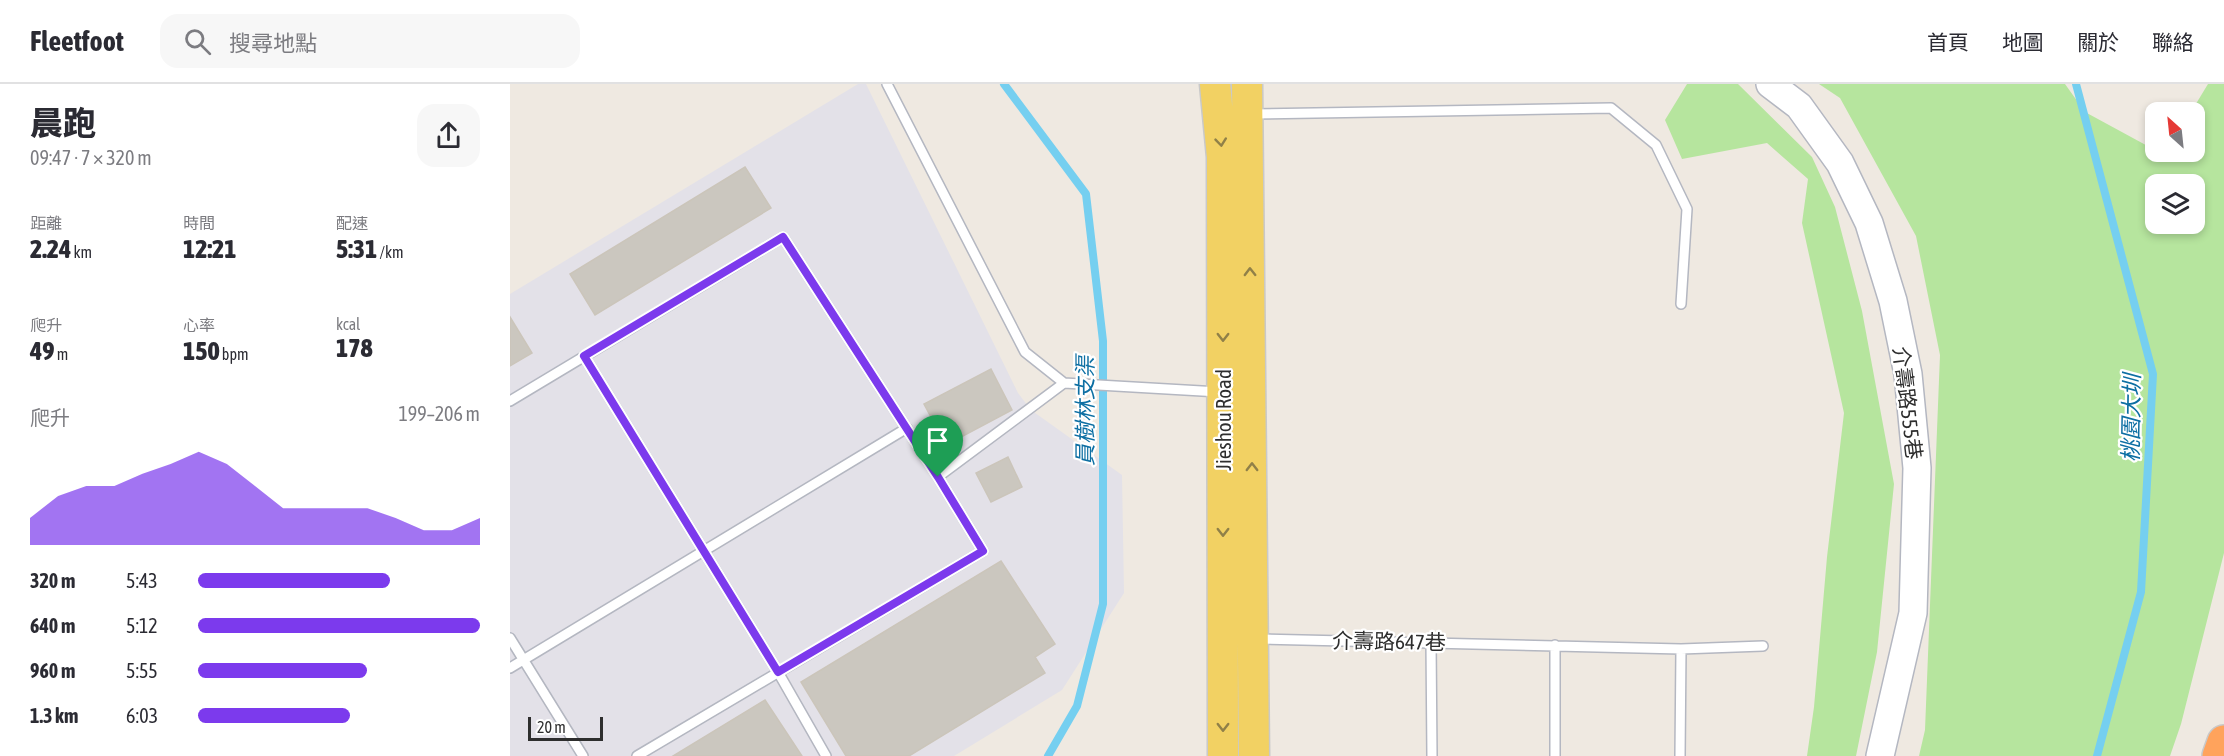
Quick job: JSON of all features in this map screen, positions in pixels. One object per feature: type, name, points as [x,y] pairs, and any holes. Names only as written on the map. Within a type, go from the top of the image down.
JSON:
[{"type":"highway","points":[[2219,756],[2224,742]]},
{"type":"main road","name":"Jieshou Road","points":[[1215,84],[1237,392]]},
{"type":"main road","name":"Jieshou Road","points":[[1223,756],[1238,638],[1237,392],[1248,114],[1247,84]]},
{"type":"main road","name":"Jieshou Road","points":[[1238,638],[1254,756]]},
{"type":"street","name":"介壽路555巷","points":[[1770,84],[1799,106],[1840,163],[1869,223],[1893,301],[1908,374],[1917,468],[1912,613],[1880,756]]},
{"type":"lane","points":[[887,84],[1025,352],[1064,383],[1237,392]]},
{"type":"lane","points":[[1248,114],[1611,108],[1656,145],[1687,209],[1681,304]]},
{"type":"lane","points":[[510,401],[783,237],[983,551],[637,756]]},
{"type":"lane","points":[[584,356],[778,672],[826,756]]},
{"type":"lane","points":[[938,477],[1064,383]]},
{"type":"lane","points":[[510,668],[906,428]]},
{"type":"lane","points":[[510,638],[583,756]]},
{"type":"lane","name":"介壽路647巷","points":[[1238,638],[1681,649],[1763,646]]},
{"type":"lane","points":[[1431,642],[1432,756]]},
{"type":"lane","points":[[1555,645],[1555,756]]},
{"type":"lane","points":[[1680,756],[1681,649]]},
{"type":"shaded area","points":[[858,84],[866,84],[1018,393],[1031,410],[1122,475],[1124,593],[1062,690],[954,756],[510,756],[510,294]]},
{"type":"green space","points":[[1687,84],[1738,84],[1812,157],[1835,207],[1862,311],[1894,484],[1877,652],[1856,756],[1807,756],[1844,413],[1802,223],[1808,179],[1767,143],[1682,159],[1665,120]]},
{"type":"green space","points":[[1819,84],[2065,84],[2085,112],[2145,145],[2145,162],[2205,162],[2205,102],[2197,102],[2208,84],[2224,84],[2224,553],[2181,724],[2170,756],[1919,756],[1925,730],[1940,355],[1916,236],[1840,98]]},
{"type":"building","points":[[745,167],[771,208],[595,315],[570,274]]},
{"type":"building","points":[[510,317],[532,353],[510,366]]},
{"type":"building","points":[[991,369],[1012,410],[946,445],[924,404]]},
{"type":"building","points":[[1008,457],[1022,487],[991,502],[976,473]]},
{"type":"building","points":[[1001,561],[1055,644],[1035,657],[1045,673],[909,756],[846,756],[801,682]]},
{"type":"building","points":[[765,700],[802,756],[673,756]]},
{"type":"waterway","name":"員樹林支渠","points":[[1004,84],[1086,194],[1103,341],[1103,604],[1077,706],[1048,756]]},
{"type":"waterway","name":"桃園大圳","points":[[2076,84],[2153,374],[2141,592],[2097,756]]},
{"type":"route","points":[[783,237],[938,477],[983,551],[778,672],[584,356],[783,237]]}]
